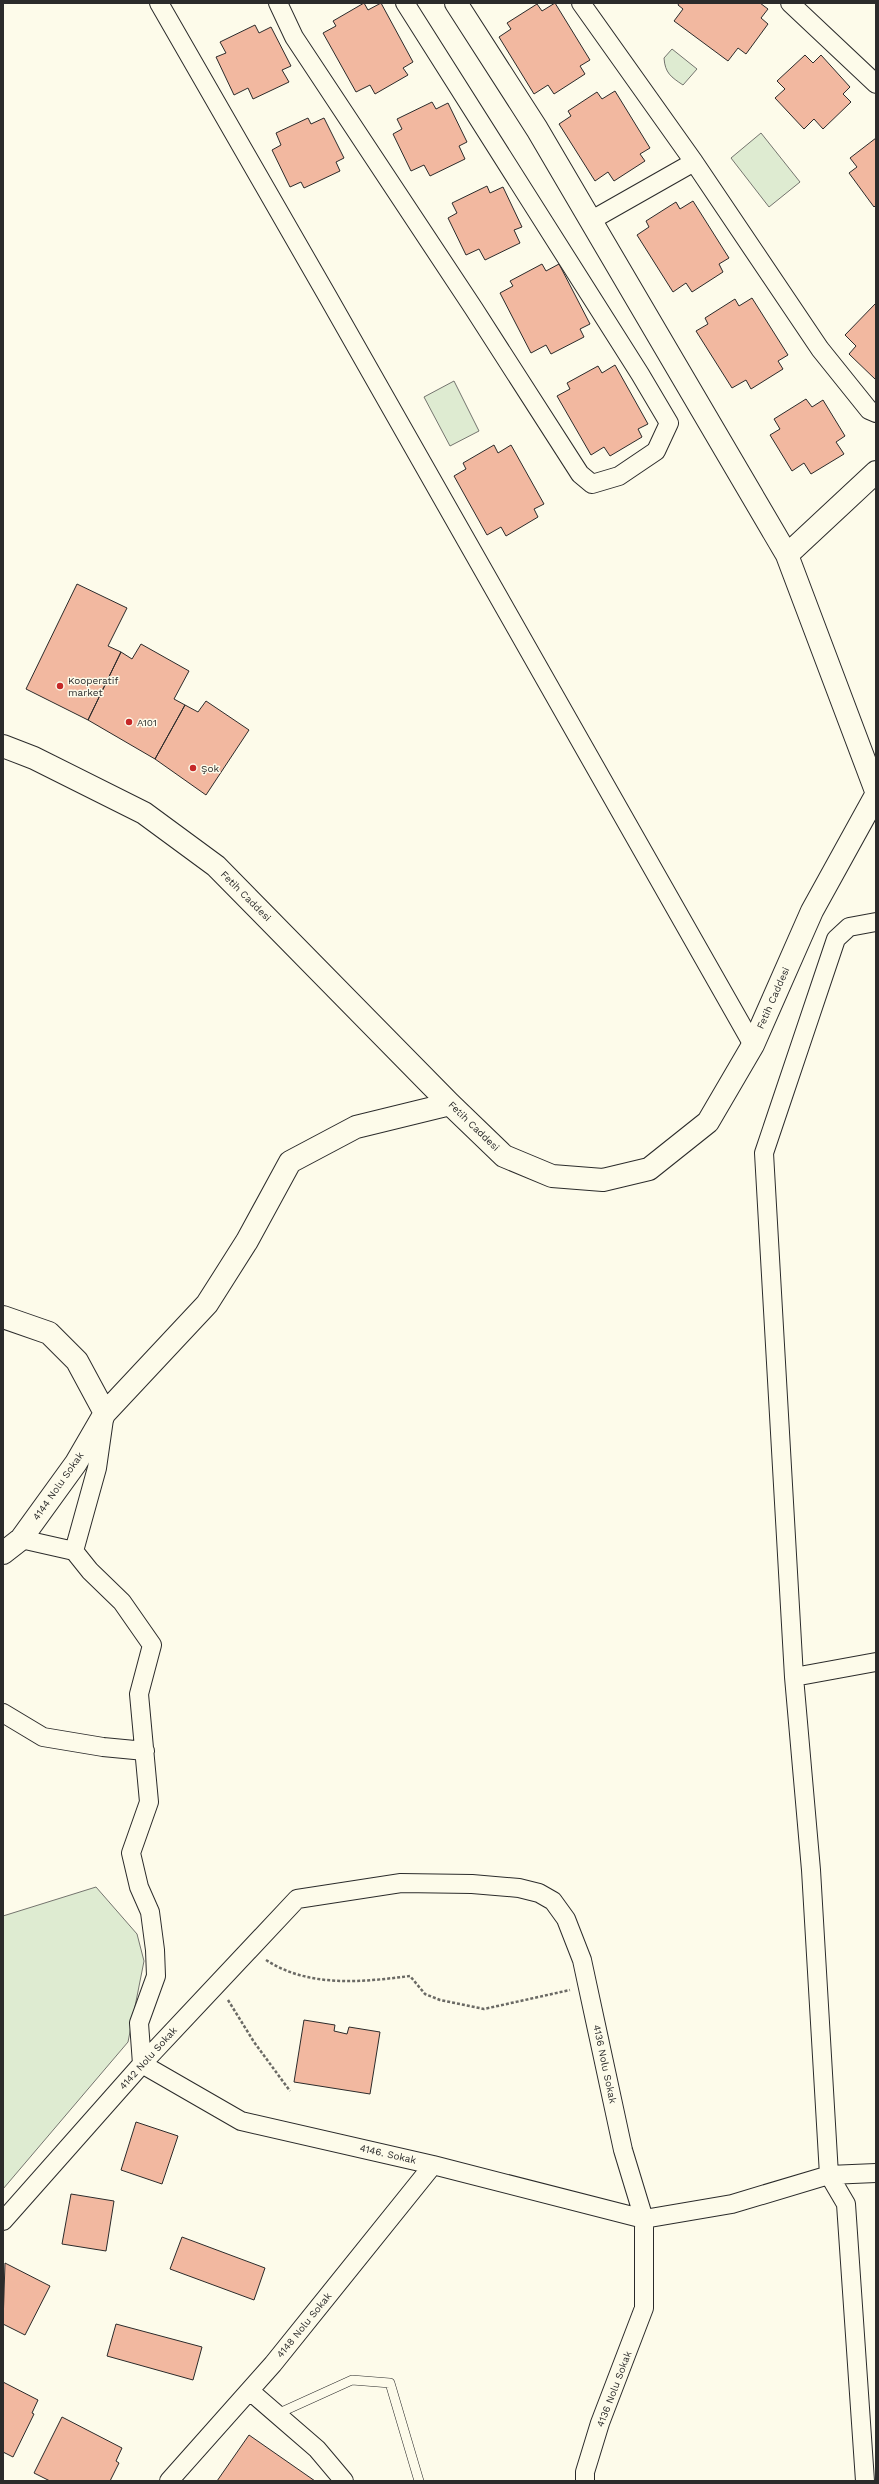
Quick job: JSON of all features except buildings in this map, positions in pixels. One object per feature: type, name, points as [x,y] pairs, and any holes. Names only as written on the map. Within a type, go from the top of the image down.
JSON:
[{"type":"street","points":[[159,3],[332,304],[752,1046]]},
{"type":"street","points":[[278,3],[294,37],[474,309],[580,474],[592,484],[619,476],[656,451],[669,423],[640,374],[404,3]]},
{"type":"street","points":[[456,3],[537,129],[787,556],[876,791]]},
{"type":"street","points":[[581,3],[694,162],[820,350],[869,410],[876,413]]},
{"type":"street","points":[[790,3],[876,84]]},
{"type":"street","points":[[590,221],[694,162]]},
{"type":"street","points":[[787,556],[876,472]]},
{"type":"street","name":"Fetih Caddesi","points":[[3,746],[34,758],[144,813],[216,866],[450,1104],[504,1156],[552,1176],[603,1180],[649,1169],[708,1122],[752,1046],[812,911],[876,795]]},
{"type":"street","points":[[866,2481],[846,2204],[829,2176],[811,1870],[794,1677],[764,1153],[836,939],[849,927],[876,922]]},
{"type":"street","name":"4144 Nolu Sokak","points":[[3,1553],[21,1539],[76,1463],[105,1412],[208,1304],[247,1241],[290,1162],[356,1127],[450,1104]]},
{"type":"street","points":[[3,1317],[49,1333],[77,1361],[105,1412],[97,1468],[74,1551]]},
{"type":"street","points":[[21,1539],[74,1551],[90,1571],[122,1602],[152,1645],[139,1694],[149,1802],[131,1853],[139,1887],[150,1912],[156,1976],[139,2023],[142,2064]]},
{"type":"street","points":[[794,1677],[876,1662]]},
{"type":"street","points":[[3,1713],[43,1737],[103,1747],[145,1751]]},
{"type":"street","name":"4136 Nolu Sokak","points":[[297,1899],[401,1882],[472,1884],[519,1888],[539,1893],[553,1901],[566,1918],[582,1960],[623,2150],[644,2219],[644,2308],[600,2423],[585,2472],[585,2481]]},
{"type":"street","name":"4142 Nolu Sokak","points":[[3,2222],[142,2064],[297,1899]]},
{"type":"street","name":"4146. Sokak","points":[[142,2064],[241,2121],[433,2165],[644,2219]]},
{"type":"street","name":"4148 Nolu Sokak","points":[[169,2481],[250,2391],[433,2165]]},
{"type":"street","points":[[644,2219],[732,2204],[829,2176],[876,2173]]},
{"type":"street","points":[[250,2391],[317,2449],[344,2481]]},
{"type":"lane","points":[[276,2414],[352,2380],[390,2383],[419,2481]]},
{"type":"path","points":[[250,1950],[273,1965],[308,1978],[360,1982],[410,1976],[426,1994],[440,2000],[484,2009],[588,1986]]},
{"type":"path","points":[[218,1982],[254,2042],[290,2091]]},
{"type":"green space","points":[[672,49],[697,69],[683,85],[672,77],[667,71],[664,58]]},
{"type":"green space","points":[[761,133],[800,182],[769,207],[731,158]]},
{"type":"green space","points":[[454,381],[479,431],[450,446],[424,397]]},
{"type":"green space","points":[[96,1887],[137,1934],[144,1961],[128,2042],[3,2189],[3,1916]]},
{"type":"place","name":"Kooperatif market","points":[[60,686]]},
{"type":"place","name":"A101","points":[[129,722]]},
{"type":"place","name":"Şok","points":[[193,768]]}]
